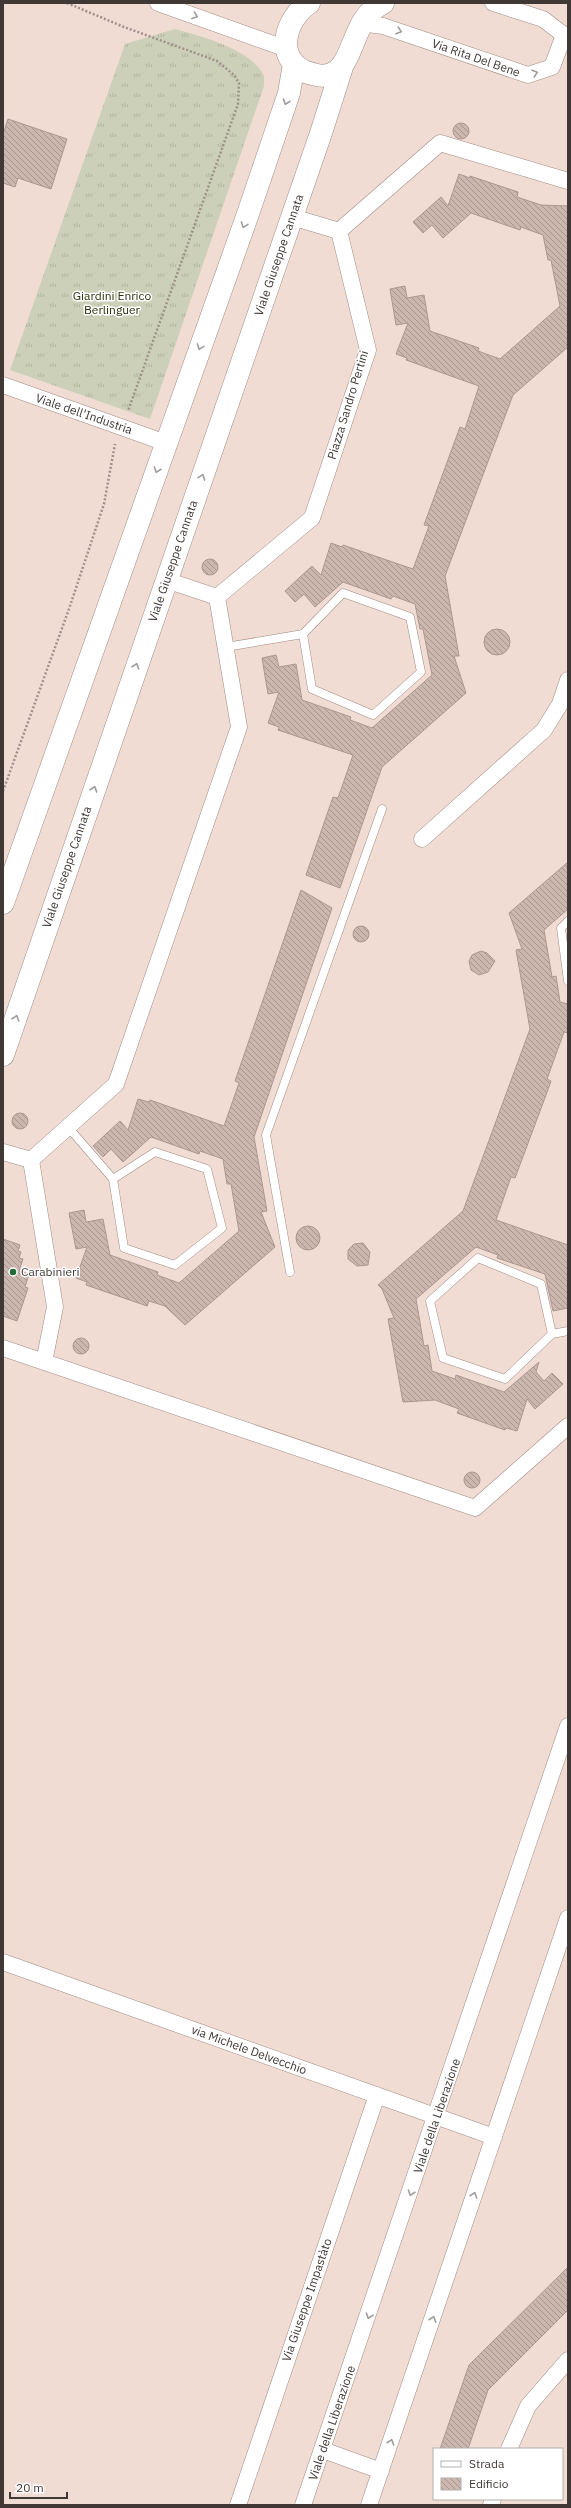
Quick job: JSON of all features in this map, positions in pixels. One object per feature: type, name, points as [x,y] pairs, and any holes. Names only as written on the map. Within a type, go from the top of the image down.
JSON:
[{"type":"street","points":[[158,3],[290,57],[298,68],[313,75],[328,76],[342,67]]},
{"type":"street","points":[[3,903],[254,197],[289,93],[290,57],[286,42],[291,25],[301,8],[309,3]]},
{"type":"street","name":"Viale Giuseppe Cannata","points":[[3,1055],[292,217],[342,67],[361,23],[375,6],[383,3]]},
{"type":"street","name":"Via Rita Del Bene","points":[[361,23],[383,26],[528,75],[552,66],[564,35],[527,8],[493,3]]},
{"type":"street","points":[[292,217],[338,231],[440,142],[568,181]]},
{"type":"street","name":"Piazza Sandro Pertini","points":[[217,597],[312,518],[366,357],[368,350],[338,231]]},
{"type":"street","name":"Viale dell'Industria","points":[[3,385],[166,443]]},
{"type":"street","points":[[31,1160],[116,1084],[239,726],[217,597],[166,580]]},
{"type":"street","points":[[422,839],[544,730],[560,704],[568,680]]},
{"type":"street","points":[[3,1152],[31,1160]]},
{"type":"street","points":[[31,1160],[55,1307],[44,1362]]},
{"type":"street","points":[[3,1348],[475,1508],[568,1426]]},
{"type":"street","name":"Viale della Liberazione","points":[[303,2505],[437,2116],[568,1726]]},
{"type":"street","points":[[369,2505],[568,1918]]},
{"type":"street","name":"via Michele Delvecchio","points":[[3,1962],[494,2137]]},
{"type":"street","name":"Via Giuseppe Impastàto","points":[[238,2505],[377,2095]]},
{"type":"street","points":[[509,2448],[528,2406],[568,2360]]},
{"type":"street","points":[[323,2450],[381,2471]]},
{"type":"lane","points":[[226,647],[303,634],[344,593],[410,617],[421,672],[373,715],[312,689],[303,634]]},
{"type":"lane","points":[[290,1272],[266,1135],[382,809]]},
{"type":"lane","points":[[568,921],[561,928],[568,981]]},
{"type":"lane","points":[[68,1127],[113,1179],[124,1248],[175,1265],[222,1228],[207,1169],[155,1152],[113,1179]]},
{"type":"lane","points":[[552,1334],[541,1284],[478,1258],[430,1301],[442,1358],[505,1379],[552,1334],[568,1331]]},
{"type":"path","points":[[3,791],[69,609],[104,504],[112,453],[238,104],[239,83],[234,75],[217,60],[124,27],[67,3]]},
{"type":"green space","name":"Giardini Enrico Berlinguer","points":[[175,29],[198,35],[224,45],[247,57],[257,65],[263,74],[264,86],[150,419],[10,370],[125,44]]},
{"type":"building","points":[[8,119],[67,139],[51,189],[18,178],[15,187],[3,183],[3,134]]},
{"type":"building","points":[[461,123],[467,125],[469,131],[467,137],[461,139],[455,137],[453,131],[455,125]]},
{"type":"building","points":[[459,174],[470,178],[470,176],[518,192],[517,197],[541,205],[568,206],[568,347],[513,395],[445,576],[459,656],[454,656],[466,693],[382,767],[340,888],[306,875],[333,797],[338,798],[353,755],[278,730],[279,727],[268,723],[279,692],[268,694],[262,658],[276,655],[279,667],[296,664],[302,700],[351,717],[350,720],[372,728],[432,675],[423,629],[420,629],[415,604],[393,596],[391,599],[343,582],[315,607],[304,594],[295,602],[285,591],[312,566],[321,575],[331,543],[342,547],[343,545],[413,569],[429,526],[424,525],[460,427],[465,429],[479,386],[406,360],[407,358],[396,354],[408,323],[396,325],[390,289],[405,286],[407,298],[424,295],[430,331],[479,348],[478,351],[500,359],[560,306],[551,260],[548,260],[543,235],[521,227],[520,230],[471,213],[443,238],[432,225],[423,233],[413,222],[441,197],[448,206]]},
{"type":"building","points":[[207,559],[213,559],[218,564],[216,573],[213,575],[207,575],[202,570],[202,564]]},
{"type":"building","points":[[497,629],[506,633],[510,642],[506,651],[497,655],[488,651],[484,642],[488,633]]},
{"type":"building","points":[[568,862],[568,909],[544,930],[552,977],[556,976],[560,1002],[568,1004],[568,1033],[564,1032],[547,1079],[551,1081],[546,1095],[515,1178],[511,1177],[496,1220],[568,1245],[568,1308],[553,1311],[545,1274],[497,1258],[498,1255],[476,1247],[416,1299],[424,1346],[428,1345],[432,1371],[455,1379],[456,1375],[504,1392],[539,1362],[536,1372],[544,1381],[552,1373],[563,1384],[535,1409],[527,1399],[517,1431],[506,1428],[505,1430],[457,1413],[459,1409],[435,1400],[403,1402],[388,1319],[394,1318],[382,1289],[378,1285],[463,1211],[530,1029],[516,950],[522,949],[509,913]]},
{"type":"building","points":[[301,890],[332,908],[254,1137],[267,1211],[261,1212],[275,1247],[185,1325],[165,1306],[149,1301],[147,1306],[86,1285],[87,1282],[76,1278],[87,1247],[76,1249],[69,1213],[84,1210],[86,1222],[103,1219],[110,1255],[158,1272],[157,1275],[179,1283],[239,1231],[231,1184],[227,1184],[223,1159],[200,1151],[199,1154],[151,1137],[123,1162],[111,1149],[103,1157],[93,1146],[120,1121],[128,1130],[138,1099],[149,1102],[150,1100],[224,1126],[239,1083],[235,1081]]},
{"type":"building","points":[[361,926],[367,928],[369,934],[367,940],[361,942],[355,940],[353,934],[355,928]]},
{"type":"building","points":[[481,951],[487,953],[495,961],[488,972],[479,975],[471,970],[469,961],[472,955]]},
{"type":"building","points":[[20,1113],[26,1115],[28,1121],[26,1127],[20,1129],[14,1127],[12,1121],[14,1115]]},
{"type":"building","points":[[308,1226],[313,1227],[319,1233],[319,1243],[313,1249],[308,1250],[303,1249],[297,1243],[296,1238],[297,1233],[303,1227]]},
{"type":"building","name":"Carabinieri","points":[[3,1239],[20,1245],[18,1251],[21,1252],[19,1258],[23,1259],[19,1271],[29,1274],[25,1287],[28,1288],[17,1321],[3,1316]]},
{"type":"building","points":[[363,1243],[370,1252],[368,1265],[357,1266],[348,1259],[348,1250],[354,1244]]},
{"type":"building","points":[[81,1338],[87,1340],[89,1346],[87,1352],[81,1354],[75,1352],[73,1346],[75,1340]]},
{"type":"building","points":[[472,1472],[478,1474],[480,1480],[478,1486],[472,1488],[466,1486],[464,1480],[466,1474]]},
{"type":"building","points":[[568,2267],[568,2310],[488,2390],[468,2448],[440,2448],[469,2365]]},
{"type":"place","name":"Carabinieri","points":[[13,1272]]}]
